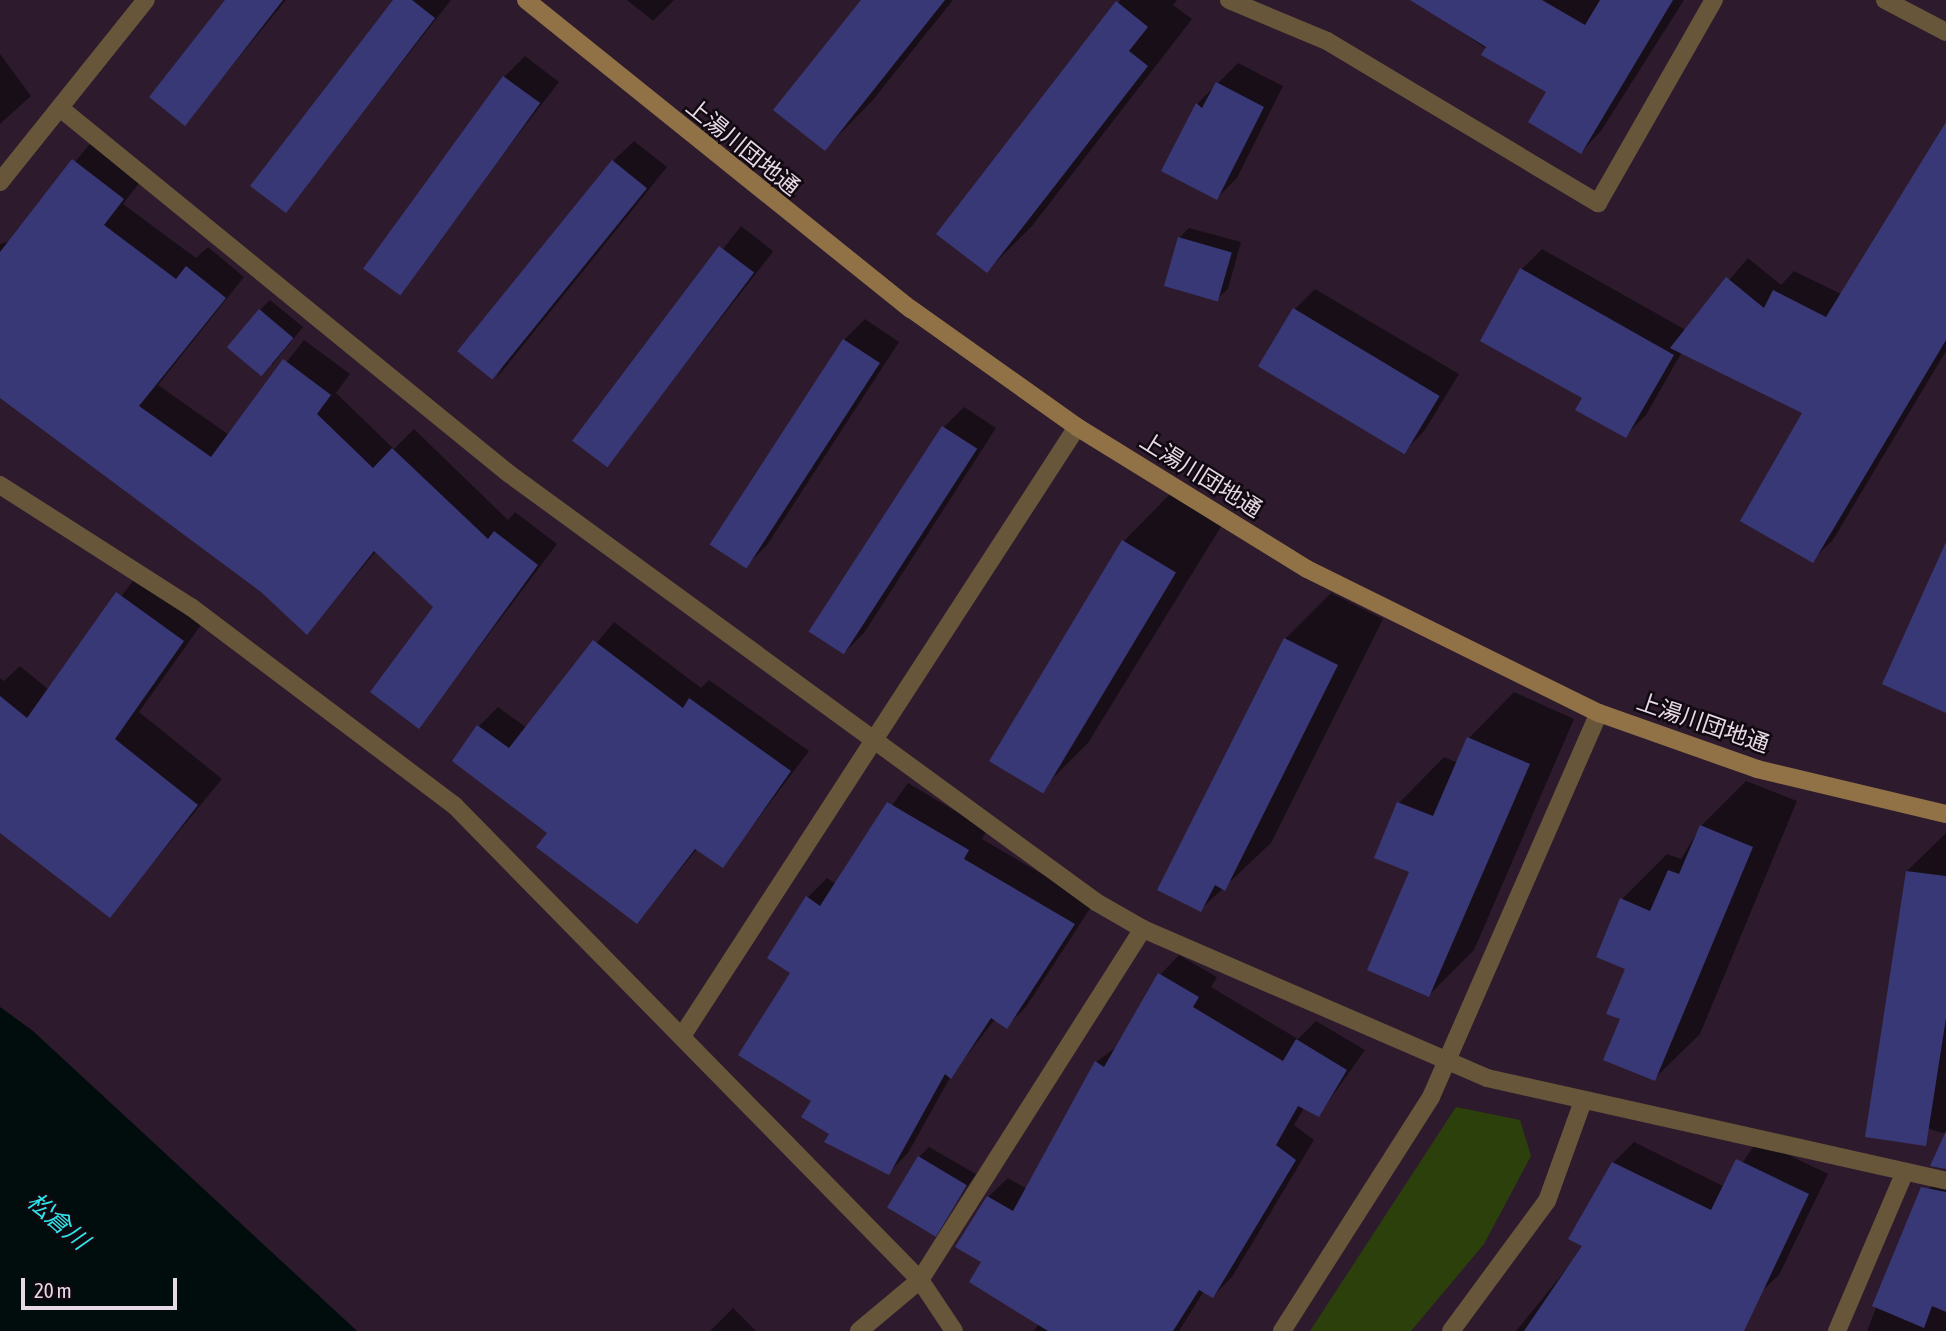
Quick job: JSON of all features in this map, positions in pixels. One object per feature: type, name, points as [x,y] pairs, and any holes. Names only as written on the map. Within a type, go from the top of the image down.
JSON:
[{"type":"street","points":[[0,182],[146,0]]},
{"type":"street","name":"上湯川団地通","points":[[526,0],[737,175],[1077,427],[1307,569],[1599,713],[1770,772],[1946,814]]},
{"type":"street","points":[[1229,0],[1327,41],[1598,203],[1714,0]]},
{"type":"street","points":[[1885,0],[1946,32]]},
{"type":"street","points":[[60,108],[508,473],[874,742],[1143,929],[1449,1061],[1583,1101],[1903,1176],[1946,1181]]},
{"type":"street","points":[[684,1033],[1077,427]]},
{"type":"street","points":[[0,485],[191,607],[454,805],[684,1033],[920,1280],[954,1331]]},
{"type":"street","points":[[1282,1331],[1449,1061],[1599,713]]},
{"type":"street","points":[[859,1331],[920,1280],[1143,929]]},
{"type":"street","points":[[1451,1331],[1546,1201],[1583,1101]]},
{"type":"street","points":[[1837,1331],[1903,1176]]},
{"type":"green space","points":[[1456,1107],[1520,1120],[1531,1156],[1484,1244],[1411,1331],[1310,1331]]},
{"type":"water","name":"松倉川","points":[[0,1007],[33,1031],[357,1331],[0,1331]]},
{"type":"building","points":[[225,0],[283,0],[185,126],[149,97]]},
{"type":"building","points":[[393,0],[412,0],[435,18],[286,213],[250,186]]},
{"type":"building","points":[[861,0],[945,0],[825,151],[773,110]]},
{"type":"building","points":[[1410,0],[1542,0],[1585,25],[1600,0],[1673,0],[1581,154],[1528,122],[1546,92],[1481,55],[1486,47]]},
{"type":"building","points":[[1116,1],[1148,27],[1129,51],[1148,66],[987,273],[936,234]]},
{"type":"building","points":[[503,76],[540,103],[400,296],[363,269]]},
{"type":"building","points":[[1216,82],[1264,107],[1217,200],[1161,171],[1196,103],[1202,108]]},
{"type":"building","points":[[1946,122],[1946,340],[1813,563],[1740,521],[1802,413],[1670,348],[1726,277],[1764,308],[1773,290],[1826,317]]},
{"type":"building","points":[[72,159],[124,199],[104,225],[176,279],[186,266],[226,298],[139,406],[211,457],[283,359],[331,395],[317,414],[373,468],[392,448],[488,539],[494,531],[538,565],[419,729],[370,692],[433,607],[374,551],[307,635],[261,592],[0,398],[0,252]]},
{"type":"building","points":[[612,160],[647,188],[492,379],[457,351]]},
{"type":"building","points":[[1178,237],[1232,252],[1218,301],[1164,286]]},
{"type":"building","points":[[719,246],[754,272],[607,467],[572,441]]},
{"type":"building","points":[[1520,268],[1674,355],[1626,438],[1575,410],[1582,398],[1480,341]]},
{"type":"building","points":[[1293,308],[1440,396],[1405,454],[1258,366]]},
{"type":"building","points":[[259,309],[293,338],[261,376],[227,347]]},
{"type":"building","points":[[843,339],[880,363],[746,568],[710,544]]},
{"type":"building","points":[[942,426],[977,449],[844,654],[809,631]]},
{"type":"building","points":[[1122,540],[1176,572],[1043,794],[989,761]]},
{"type":"building","points":[[1946,542],[1946,713],[1882,684]]},
{"type":"building","points":[[116,592],[184,641],[115,739],[198,805],[110,918],[0,833],[0,696],[27,718]]},
{"type":"building","points":[[1284,638],[1338,665],[1225,891],[1215,885],[1201,912],[1157,890]]},
{"type":"building","points":[[593,640],[683,708],[689,698],[791,771],[723,868],[695,849],[637,924],[536,847],[547,833],[452,761],[477,725],[509,748]]},
{"type":"building","points":[[1467,737],[1530,764],[1429,997],[1367,970],[1409,872],[1374,858],[1397,802],[1433,816]]},
{"type":"building","points":[[887,802],[969,850],[964,859],[1075,924],[1007,1029],[991,1018],[951,1079],[945,1074],[889,1175],[824,1142],[829,1134],[801,1117],[811,1101],[738,1055],[790,973],[767,958],[806,896],[820,906]]},
{"type":"building","points":[[1700,825],[1753,847],[1655,1081],[1603,1060],[1620,1019],[1606,1014],[1625,969],[1596,957],[1620,898],[1650,911],[1668,870],[1679,874]]},
{"type":"building","points":[[1906,871],[1946,876],[1946,1018],[1926,1146],[1865,1137]]},
{"type":"building","points":[[1158,973],[1199,997],[1193,1007],[1283,1061],[1296,1039],[1347,1070],[1319,1117],[1298,1106],[1276,1145],[1296,1160],[1213,1298],[1199,1290],[1173,1331],[1048,1331],[969,1282],[981,1262],[955,1247],[987,1196],[1013,1211],[1095,1061],[1104,1067]]},
{"type":"building","points":[[1946,1131],[1946,1169],[1930,1166]]},
{"type":"building","points":[[918,1156],[967,1185],[936,1237],[887,1207]]},
{"type":"building","points":[[1736,1159],[1809,1194],[1744,1331],[1524,1331],[1582,1246],[1568,1239],[1612,1162],[1711,1210]]},
{"type":"building","points":[[1921,1187],[1946,1192],[1946,1312],[1932,1306],[1924,1328],[1872,1306]]}]
